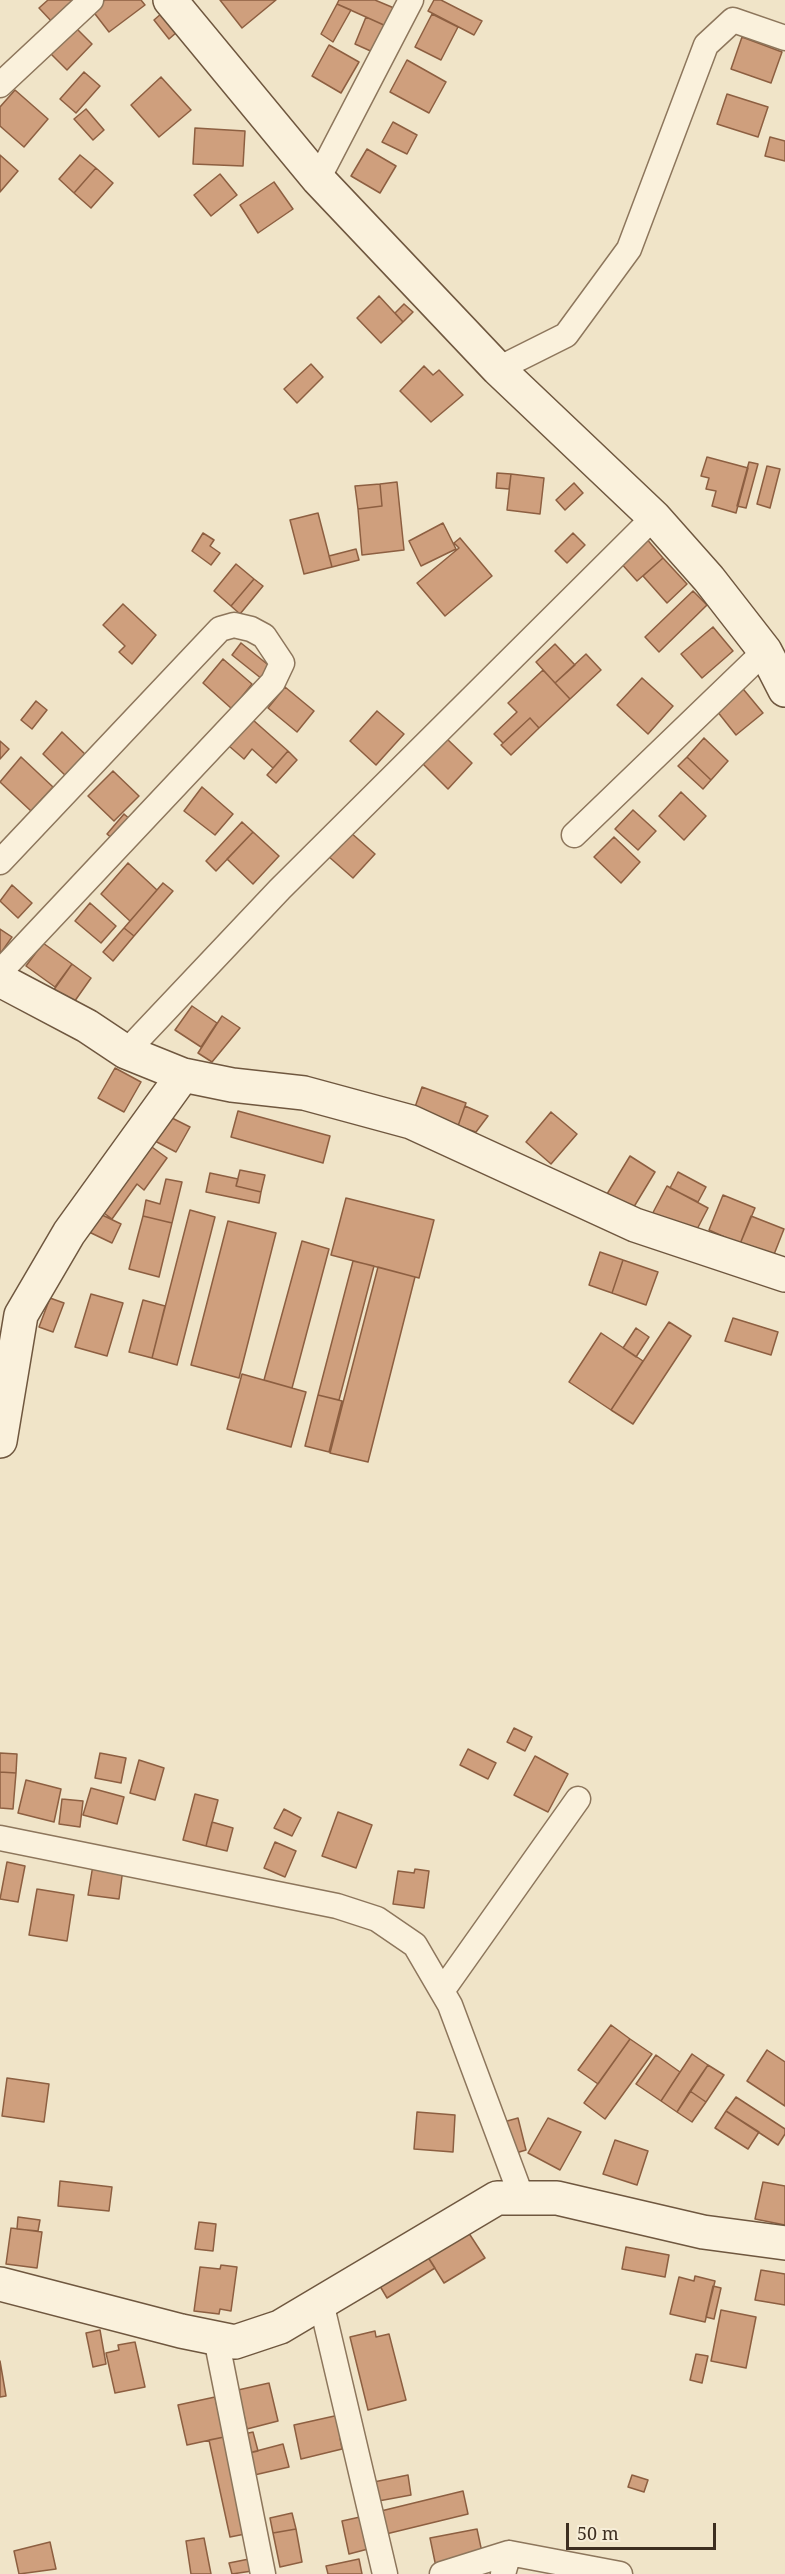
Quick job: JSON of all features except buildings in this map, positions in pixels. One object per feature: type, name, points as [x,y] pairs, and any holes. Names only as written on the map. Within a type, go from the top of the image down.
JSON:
[{"type":"street","points":[[0,85],[91,0]]},
{"type":"street","points":[[170,0],[318,178],[498,369],[654,518],[710,579],[765,651],[785,690]]},
{"type":"street","points":[[318,178],[411,0]]},
{"type":"street","points":[[498,369],[566,335],[629,249],[706,45],[733,20],[785,38]]},
{"type":"street","points":[[126,1052],[280,889],[654,518]]},
{"type":"street","points":[[0,862],[220,629],[234,626],[251,629],[264,636],[282,663],[273,682],[0,972]]},
{"type":"street","points":[[574,835],[765,651]]},
{"type":"street","points":[[0,980],[87,1026],[126,1052],[183,1075],[232,1085],[304,1092],[411,1122],[635,1225],[785,1275]]},
{"type":"street","points":[[0,1441],[10,1314],[183,1075]]},
{"type":"street","points":[[442,1991],[578,1799]]},
{"type":"street","points":[[0,1838],[337,1906],[377,1919],[415,1945],[450,2005],[522,2198]]},
{"type":"street","points":[[0,2284],[235,2342],[280,2327],[497,2198],[557,2198],[703,2232],[785,2243]]},
{"type":"street","points":[[321,2302],[385,2574]]},
{"type":"street","points":[[216,2338],[263,2574]]},
{"type":"street","points":[[442,2574],[506,2564],[620,2574]]}]
